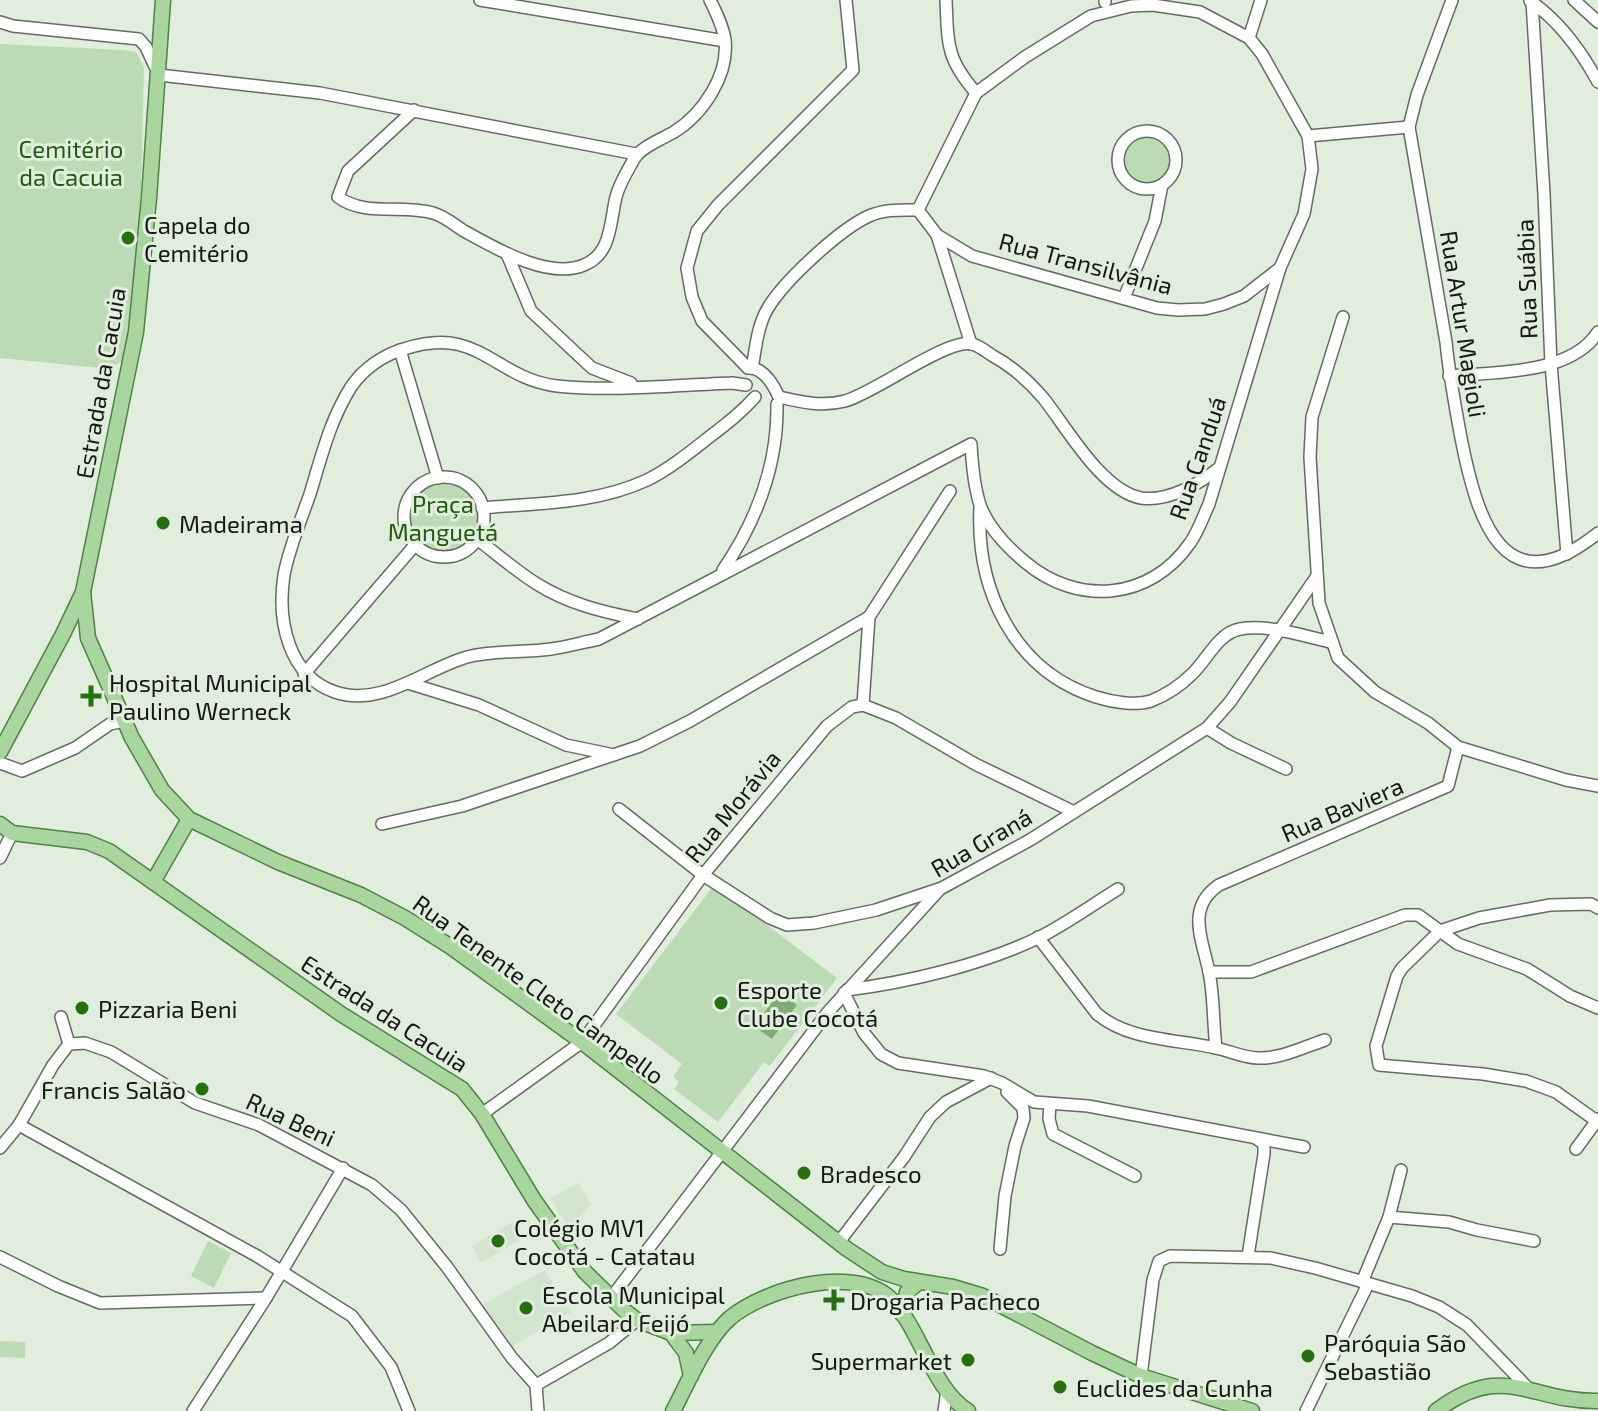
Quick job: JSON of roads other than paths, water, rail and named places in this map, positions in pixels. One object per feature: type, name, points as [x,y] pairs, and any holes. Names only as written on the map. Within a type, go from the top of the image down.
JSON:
[{"type":"main road","name":"Estrada da Cacuia","points":[[0,752],[83,592],[136,332],[163,0]]},
{"type":"main road","name":"Rua Tenente Cleto Campello","points":[[83,592],[88,638],[124,721],[162,790],[189,819],[278,862],[361,895],[451,947],[582,1042],[843,1246]]},
{"type":"main road","points":[[63,634],[75,632],[88,638]]},
{"type":"main road","points":[[153,882],[189,819]]},
{"type":"main road","name":"Estrada da Cacuia","points":[[6,828],[87,842],[109,851],[341,1014],[462,1089],[482,1114],[585,1272],[611,1298],[637,1320],[671,1333],[717,1332]]},
{"type":"main road","points":[[834,1282],[844,1275],[848,1267],[843,1246]]},
{"type":"main road","points":[[843,1246],[882,1272],[983,1296],[1141,1376],[1228,1409],[1252,1411]]},
{"type":"main road","points":[[673,1411],[717,1332],[730,1318],[756,1301],[801,1287],[849,1281],[876,1287],[892,1300],[947,1390],[968,1411]]},
{"type":"main road","points":[[902,1314],[907,1292],[919,1282]]},
{"type":"main road","points":[[671,1333],[686,1353],[691,1376]]},
{"type":"main road","points":[[1436,1411],[1469,1390],[1500,1385],[1598,1401]]},
{"type":"street","points":[[480,0],[725,41]]},
{"type":"street","points":[[414,110],[348,171],[338,197],[362,208],[434,213],[523,262],[557,268],[581,267],[592,261],[606,246],[616,194],[636,154],[679,129],[698,111],[718,80],[725,41],[710,0]]},
{"type":"street","points":[[757,399],[749,371],[702,321],[692,297],[687,268],[697,231],[718,205],[853,70],[846,0]]},
{"type":"street","points":[[946,0],[951,59],[957,72],[976,93]]},
{"type":"street","points":[[1249,38],[1261,0]]},
{"type":"street","name":"Rua Artur Magioli","points":[[1452,0],[1417,95],[1409,127],[1470,487],[1490,535],[1523,560],[1536,563],[1549,561],[1567,554],[1598,533]]},
{"type":"street","points":[[1574,0],[1598,22]]},
{"type":"street","points":[[1091,16],[1106,1]]},
{"type":"street","points":[[1530,1],[1550,15],[1569,37],[1598,82]]},
{"type":"street","name":"Rua Suábia","points":[[1530,1],[1544,194],[1551,364],[1567,554]]},
{"type":"street","name":"Rua Transilvânia","points":[[1131,6],[1177,7],[1200,12],[1249,38],[1262,54],[1308,136],[1312,169],[1299,229],[1280,268],[1244,296],[1205,309],[1157,308],[994,264],[958,249],[937,235],[918,210],[976,93],[1025,57],[1091,16],[1131,6]]},
{"type":"street","points":[[0,22],[139,39],[161,24]]},
{"type":"street","points":[[139,39],[159,75],[320,93],[636,154]]},
{"type":"street","points":[[1308,136],[1409,127]]},
{"type":"street","points":[[1124,298],[1155,221],[1162,185],[1175,169],[1174,149],[1160,134],[1151,131],[1131,135],[1124,142],[1118,161],[1125,180],[1143,189],[1162,185]]},
{"type":"street","points":[[749,371],[765,375],[777,404],[777,433],[763,497],[750,527],[720,574],[599,639],[467,657],[408,683],[370,695],[338,693],[304,674],[292,653],[282,616],[284,575],[332,422],[352,386],[366,369],[400,350],[442,340],[472,346],[541,383],[583,388],[732,383],[749,371],[767,308],[781,290],[833,241],[868,216],[894,209],[918,210]]},
{"type":"street","points":[[937,235],[971,344]]},
{"type":"street","points":[[507,254],[531,311],[592,368],[639,386]]},
{"type":"street","name":"Rua Canduá","points":[[720,574],[971,450],[980,504],[990,524],[1013,553],[1050,580],[1084,591],[1123,590],[1154,578],[1181,556],[1199,525],[1220,468],[1280,268]]},
{"type":"street","points":[[1343,317],[1312,417],[1310,457],[1319,603],[1338,658],[1375,692],[1428,723],[1458,747],[1566,780],[1598,786]]},
{"type":"street","points":[[1449,376],[1551,364],[1582,351],[1598,332]]},
{"type":"street","points":[[757,399],[777,404],[796,401],[825,405],[843,402],[958,344],[971,344],[1015,370],[1030,383],[1098,469],[1130,494],[1142,498],[1165,496],[1204,480],[1220,468]]},
{"type":"street","points":[[400,350],[438,478]]},
{"type":"street","points":[[482,508],[587,498],[646,480],[693,450],[757,399]]},
{"type":"street","points":[[438,478],[461,481],[478,497],[482,508],[482,529],[477,539],[469,548],[447,557],[435,556],[415,545],[404,523],[408,498],[426,481],[438,478]]},
{"type":"street","points":[[382,824],[462,806],[615,755],[690,721],[869,617],[950,491]]},
{"type":"street","points":[[980,504],[981,559],[998,610],[1018,642],[1037,662],[1075,689],[1108,701],[1147,702],[1176,687],[1225,637],[1237,630],[1279,630],[1331,642]]},
{"type":"street","points":[[477,539],[536,584],[567,600],[638,619]]},
{"type":"street","points":[[304,674],[415,545]]},
{"type":"street","name":"Rua Graná","points":[[611,1298],[846,991],[940,889],[1074,812],[1207,728],[1230,702],[1317,576]]},
{"type":"street","points":[[869,617],[863,705],[896,718],[975,764],[1074,812]]},
{"type":"street","points":[[408,683],[479,705],[566,745],[615,755]]},
{"type":"street","name":"Rua Morávia","points":[[482,1114],[582,1042],[703,875],[827,726],[852,707],[863,705]]},
{"type":"street","points":[[0,763],[22,771],[75,748],[110,724],[124,721]]},
{"type":"street","points":[[1207,728],[1286,769]]},
{"type":"street","name":"Rua Baviera","points":[[1216,1048],[1209,972],[1199,942],[1198,926],[1208,893],[1219,885],[1448,786],[1458,747]]},
{"type":"street","points":[[619,809],[703,875],[770,918],[787,925],[814,923],[876,910],[940,889]]},
{"type":"street","points":[[0,858],[6,828]]},
{"type":"street","points":[[1118,889],[1038,937],[987,957],[893,984],[846,991],[864,1033],[885,1056],[912,1066],[997,1080],[1034,1102],[1088,1106],[1304,1147]]},
{"type":"street","points":[[1576,1149],[1598,1120],[1556,1092],[1526,1081],[1483,1074],[1379,1065],[1376,1053],[1397,976],[1437,928],[1550,905],[1591,904],[1598,908]]},
{"type":"street","points":[[1209,972],[1251,972],[1405,915],[1418,915],[1458,944],[1527,969],[1570,996],[1598,1008]]},
{"type":"street","points":[[1038,937],[1087,1002],[1108,1023],[1124,1030],[1260,1059],[1325,1040]]},
{"type":"street","points":[[0,1148],[19,1125],[48,1072],[69,1044],[61,1017]]},
{"type":"street","name":"Rua Beni","points":[[69,1044],[85,1043],[111,1052],[195,1103],[259,1125],[372,1185],[401,1210],[447,1267],[512,1358],[536,1385]]},
{"type":"street","points":[[843,1246],[930,1117],[946,1102],[997,1080]]},
{"type":"street","points":[[997,1080],[1023,1108],[1024,1118],[1005,1196],[1000,1249]]},
{"type":"street","points":[[1050,1104],[1049,1119],[1053,1134],[1135,1176]]},
{"type":"street","points":[[19,1125],[235,1244],[352,1316],[391,1367],[409,1411]]},
{"type":"street","points":[[1248,1256],[1264,1154],[1264,1144],[1256,1139]]},
{"type":"street","points":[[193,1411],[266,1298],[343,1168]]},
{"type":"street","points":[[1306,1411],[1365,1283],[1389,1217],[1401,1170]]},
{"type":"street","points":[[1389,1217],[1449,1222],[1534,1241]]},
{"type":"street","points":[[1141,1376],[1153,1280],[1159,1261],[1170,1256],[1248,1256],[1291,1262],[1412,1296],[1453,1315],[1483,1340],[1528,1388]]},
{"type":"street","points":[[0,1257],[100,1303],[266,1298]]},
{"type":"street","points":[[538,1411],[536,1385],[609,1343],[637,1320]]},
{"type":"street","points":[[944,1411],[947,1390]]},
{"type":"place","name":"Capela do Cemitério","points":[[128,238]]},
{"type":"place","name":"Madeirama","points":[[163,523]]},
{"type":"place","name":"Hospital Municipal Paulino Werneck","points":[[91,696]]},
{"type":"place","name":"Esporte Clube Cocotá","points":[[721,1003]]},
{"type":"place","name":"Pizzaria Beni","points":[[82,1008]]},
{"type":"place","name":"Francis Salão","points":[[202,1089]]},
{"type":"place","name":"Bradesco","points":[[804,1173]]},
{"type":"place","name":"Colégio MV1 Cocotá - Catatau","points":[[498,1241]]},
{"type":"place","name":"Drogaria Pacheco","points":[[834,1300]]},
{"type":"place","name":"Escola Municipal Abeilard Feijó","points":[[526,1308]]},
{"type":"place","name":"Paróquia São Sebastião","points":[[1308,1356]]},
{"type":"place","name":"Supermarket","points":[[968,1360]]},
{"type":"place","name":"Euclides da Cunha","points":[[1060,1387]]},
{"type":"park label","name":"Cemitério da Cacuia","points":[[71,162]]},
{"type":"park label","name":"Praça Manguetá","points":[[443,517]]}]
